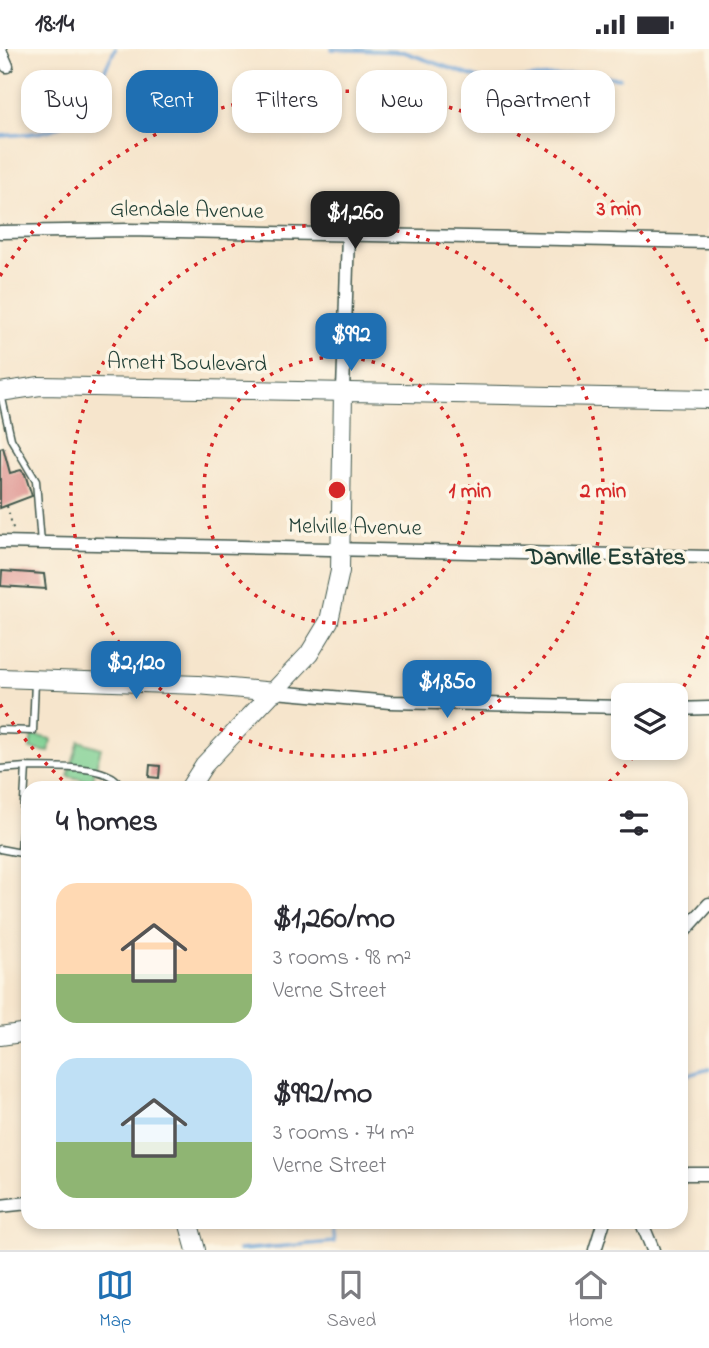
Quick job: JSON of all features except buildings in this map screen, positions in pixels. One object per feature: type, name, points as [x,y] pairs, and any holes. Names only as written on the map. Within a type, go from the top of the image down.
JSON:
[{"type":"street","points":[[0,50],[8,66]]},
{"type":"street","name":"Glendale Avenue","points":[[0,232],[348,234],[709,242]]},
{"type":"street","points":[[194,781],[204,765],[309,654],[329,621],[338,587],[340,548],[348,234]]},
{"type":"street","name":"Arnett Boulevard","points":[[0,392],[40,386],[709,399]]},
{"type":"street","name":"Melville Avenue","points":[[0,542],[709,557]]},
{"type":"street","points":[[0,678],[198,685],[390,702],[611,707]]},
{"type":"street","points":[[688,710],[707,712]]},
{"type":"street","points":[[688,927],[709,904]]},
{"type":"street","points":[[0,1036],[21,1033]]},
{"type":"street","points":[[688,1174],[709,1174]]},
{"type":"street","points":[[0,1206],[21,1204]]},
{"type":"street","points":[[190,1229],[196,1250]]},
{"type":"street","points":[[595,1250],[602,1229]]},
{"type":"street","points":[[644,1229],[653,1250]]},
{"type":"lane","points":[[0,392],[11,439],[36,481],[41,543]]},
{"type":"lane","points":[[0,730],[33,731],[35,679]]},
{"type":"lane","points":[[26,767],[26,781]]},
{"type":"lane","points":[[0,769],[26,767],[104,771],[118,781]]},
{"type":"lane","points":[[0,849],[21,852]]},
{"type":"path","points":[[7,506],[14,542]]},
{"type":"green space","points":[[32,735],[51,739],[49,752],[30,749]]},
{"type":"green space","points":[[79,741],[101,748],[92,781],[68,776]]},
{"type":"waterway","points":[[0,136],[44,132],[73,117],[90,97],[115,49]]},
{"type":"waterway","points":[[332,49],[404,52],[486,81],[583,74],[620,78]]},
{"type":"waterway","points":[[688,1075],[709,1069]]},
{"type":"waterway","points":[[239,1250],[334,1242],[332,1229]]},
{"type":"district","name":"Danville Estates","points":[[606,558]]}]
